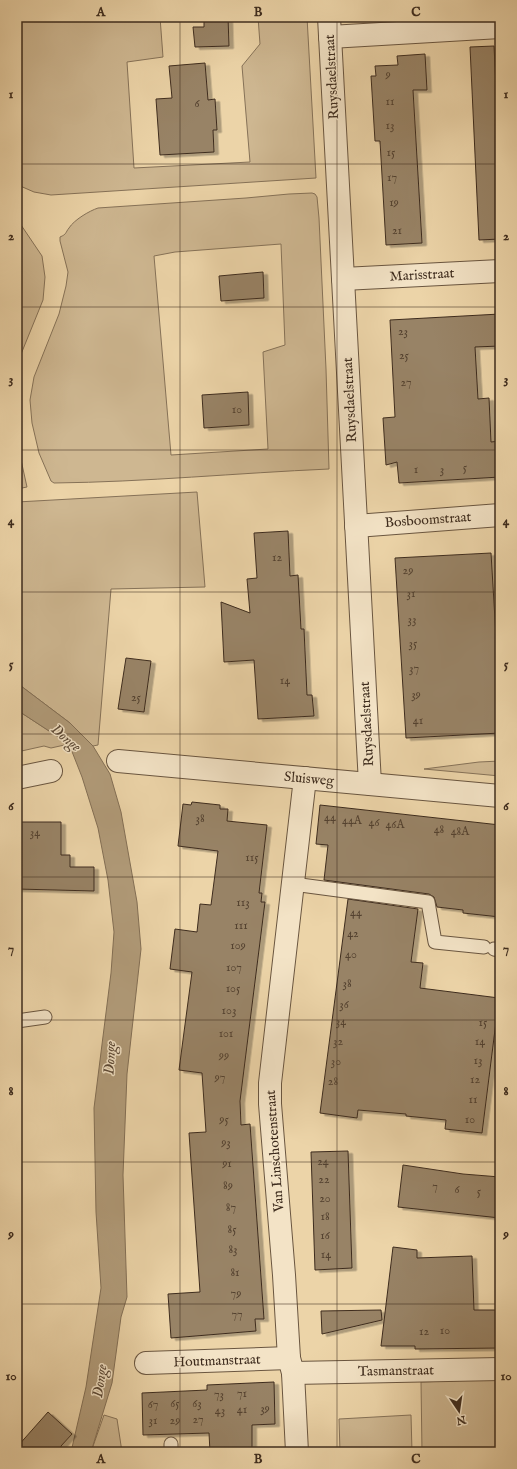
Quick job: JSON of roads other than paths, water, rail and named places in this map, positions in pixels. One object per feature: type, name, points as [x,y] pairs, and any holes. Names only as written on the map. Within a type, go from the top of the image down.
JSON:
[{"type":"street","points":[[329,27],[500,27]]},
{"type":"street","name":"Ruysdaelstraat","points":[[329,27],[370,784]]},
{"type":"street","name":"Marisstraat","points":[[343,279],[500,271]]},
{"type":"street","name":"Bosboomstraat","points":[[356,526],[500,515]]},
{"type":"street","name":"Sluisweg","points":[[118,761],[500,796]]},
{"type":"street","points":[[17,778],[51,771]]},
{"type":"street","name":"Van Linschotenstraat","points":[[297,1452],[270,1104],[270,1083],[305,778]]},
{"type":"street","name":"Houtmanstraat","points":[[146,1363],[291,1366]]},
{"type":"street","name":"Tasmanstraat","points":[[291,1366],[500,1369]]},
{"type":"lane","points":[[293,884],[428,902],[435,942],[493,949]]},
{"type":"lane","points":[[17,1021],[45,1017]]},
{"type":"water","name":"Donge","points":[[17,683],[70,723],[93,746],[110,774],[121,812],[137,902],[141,949],[127,1074],[123,1175],[127,1297],[121,1317],[112,1383],[91,1452],[71,1452],[86,1387],[101,1288],[96,1212],[94,1108],[111,973],[114,932],[108,880],[98,828],[82,777],[69,744],[17,710]]}]
